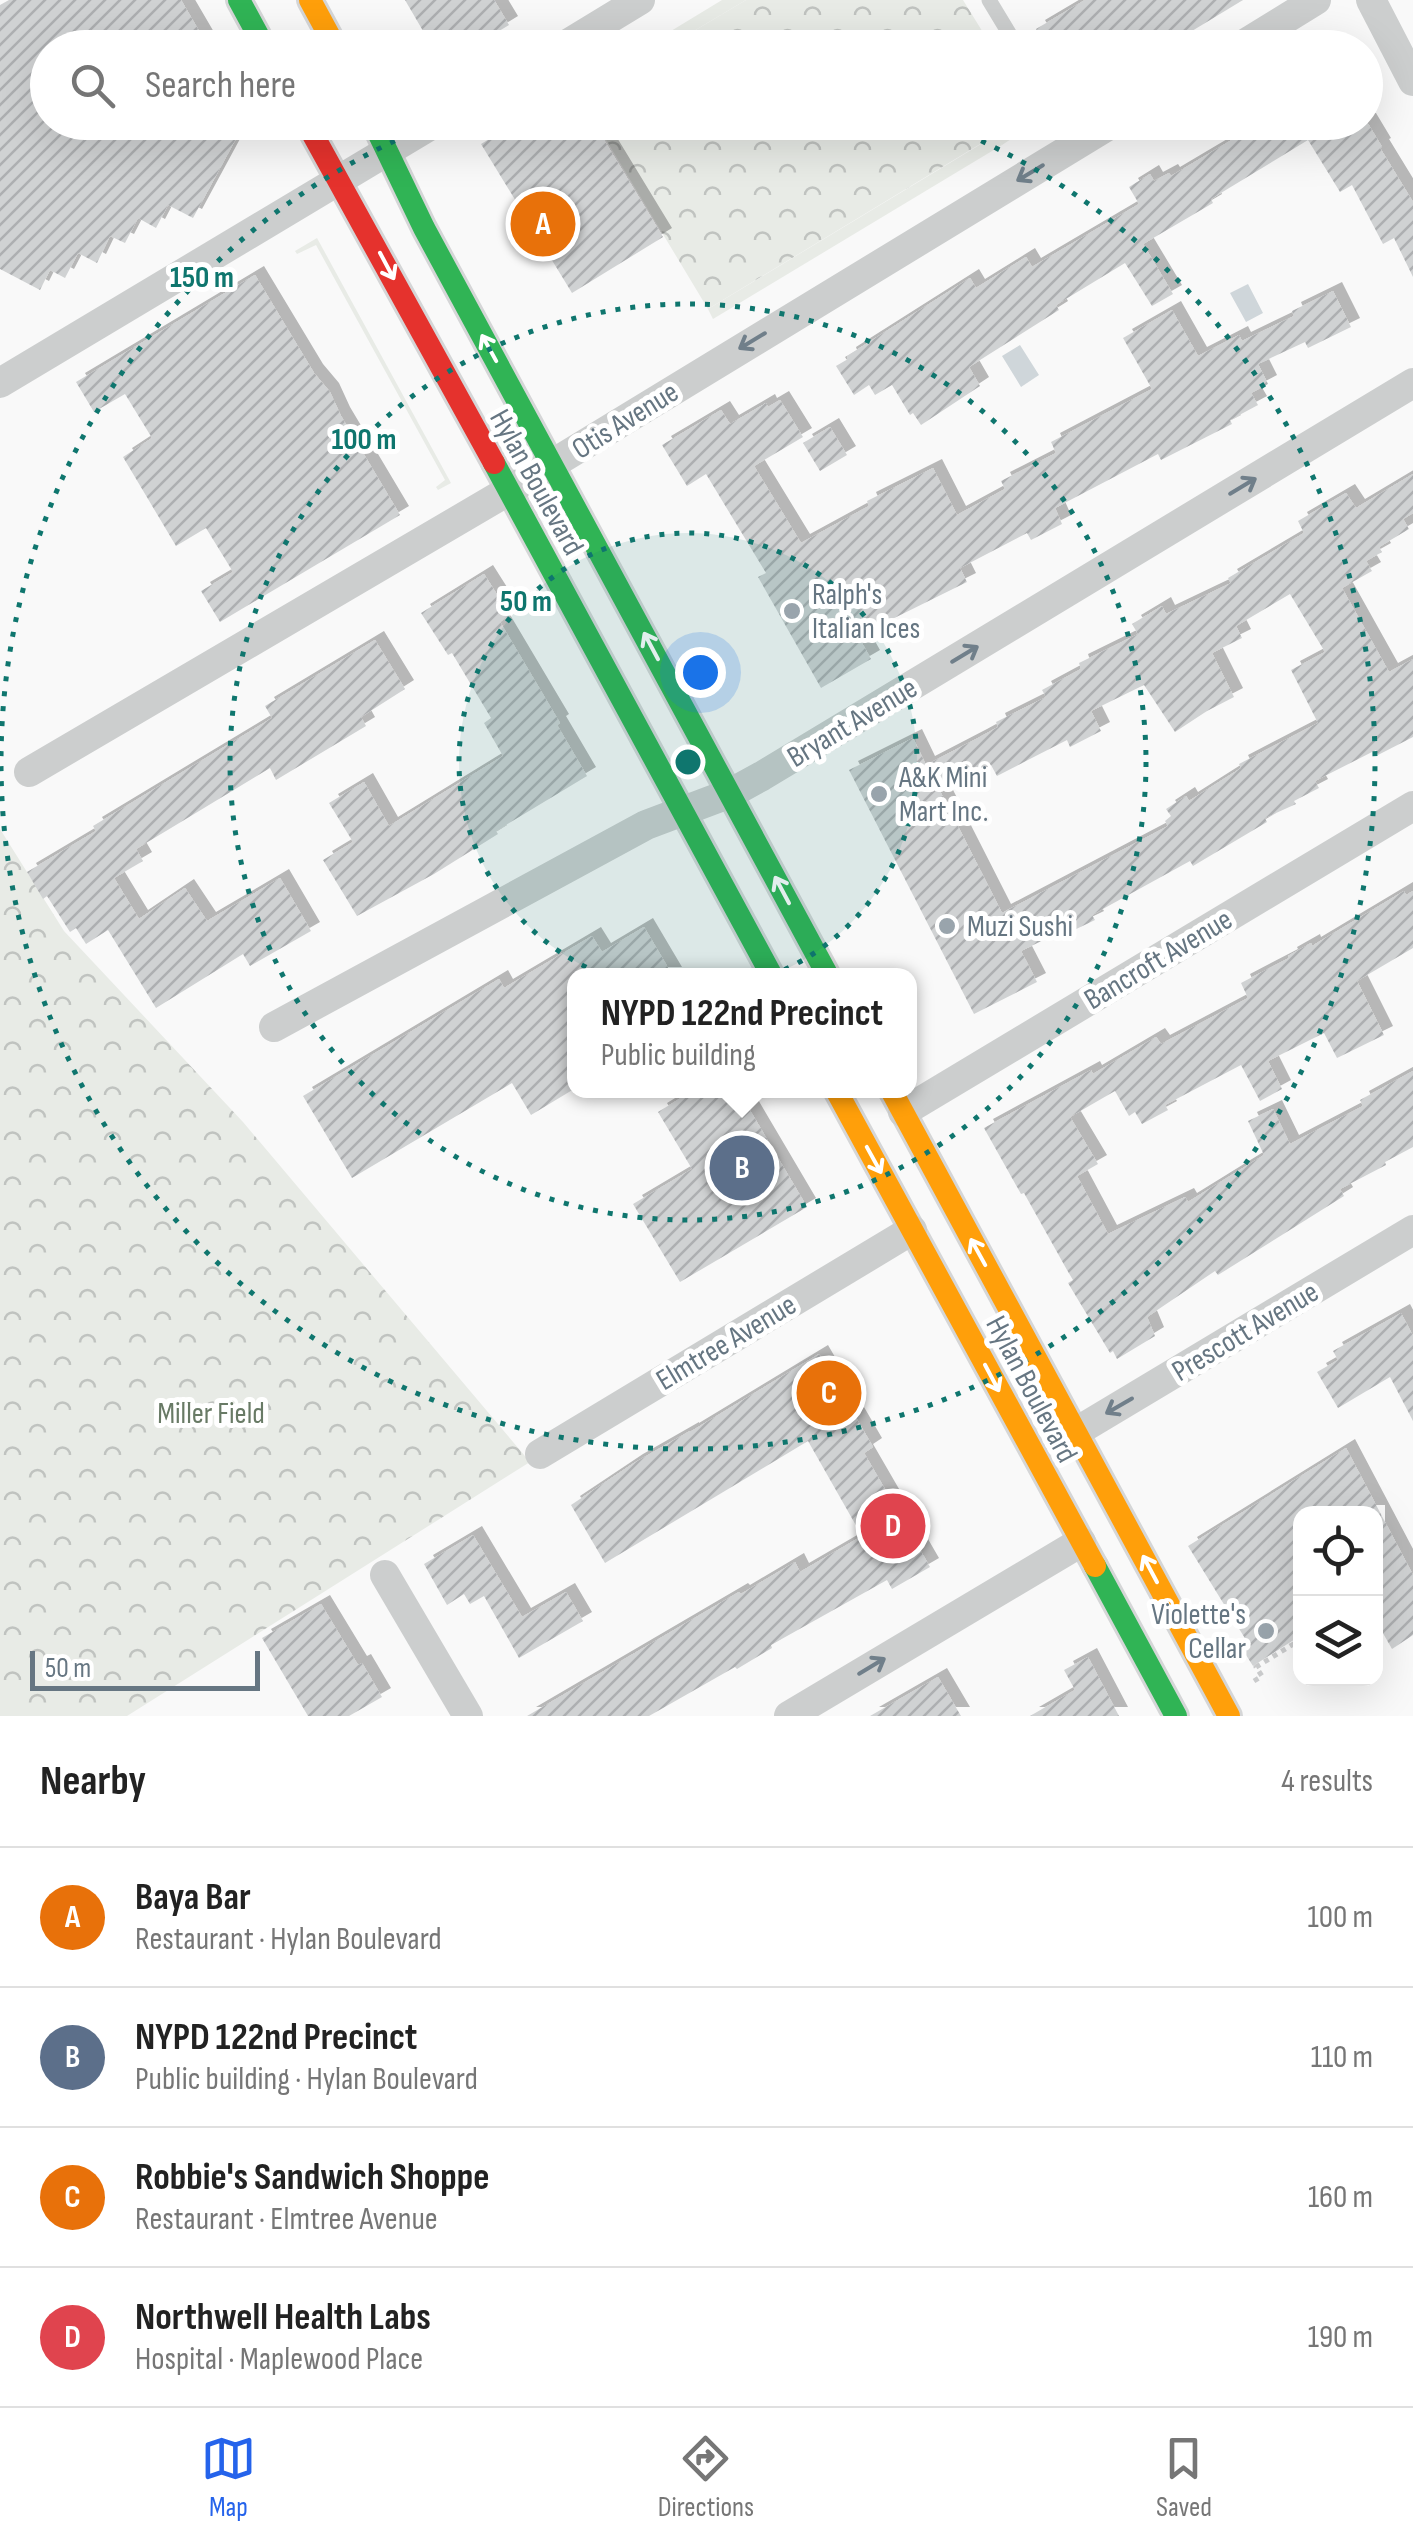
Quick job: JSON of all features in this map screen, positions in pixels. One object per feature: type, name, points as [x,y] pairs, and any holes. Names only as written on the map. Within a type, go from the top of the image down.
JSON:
[{"type":"main road","points":[[239,0],[255,30]]},
{"type":"main road","points":[[310,0],[326,30]]},
{"type":"main road","name":"Hylan Boulevard","points":[[316,140],[768,968]]},
{"type":"main road","name":"Hylan Boulevard","points":[[381,140],[424,228],[824,968]]},
{"type":"main road","name":"Hylan Boulevard","points":[[840,1098],[1176,1716]]},
{"type":"main road","name":"Hylan Boulevard","points":[[897,1101],[1229,1716]]},
{"type":"street","points":[[591,30],[640,0]]},
{"type":"street","points":[[1267,30],[1316,0]]},
{"type":"street","points":[[1371,0],[1413,81]]},
{"type":"street","points":[[0,383],[407,140]]},
{"type":"street","name":"Otis Avenue","points":[[29,772],[508,492],[1060,140]]},
{"type":"street","name":"Bryant Avenue","points":[[274,1027],[646,825],[731,794],[1413,383]]},
{"type":"street","name":"Bancroft Avenue","points":[[917,1090],[1413,806]]},
{"type":"street","name":"Elmtree Avenue","points":[[540,1454],[912,1230]]},
{"type":"street","name":"Prescott Avenue","points":[[1076,1432],[1413,1230]]},
{"type":"street","points":[[788,1716],[1081,1542]]},
{"type":"street","points":[[386,1575],[468,1716]]},
{"type":"lane","points":[[989,0],[1007,30]]},
{"type":"path","points":[[1262,1676],[1256,1668],[1293,1644]]},
{"type":"green space","points":[[722,0],[746,0],[696,30],[673,30]]},
{"type":"green space","points":[[746,0],[963,0],[982,30],[696,30]]},
{"type":"green space","points":[[606,140],[987,140],[708,309]]},
{"type":"green space","points":[[988,140],[999,140],[1002,145],[713,319],[708,309]]},
{"type":"green space","points":[[317,238],[451,483],[438,490],[436,487],[445,480],[316,245],[297,254],[295,251]]},
{"type":"green space","name":"Miller Field","points":[[0,829],[64,931],[243,1122],[530,1462],[127,1716],[0,1716]]},
{"type":"shaded area","points":[[1248,284],[1263,313],[1246,322],[1230,293]]},
{"type":"shaded area","points":[[1020,345],[1039,375],[1021,387],[1002,356]]},
{"type":"building","points":[[9,0],[181,0],[198,30],[30,30],[30,140],[235,140],[193,218],[168,205],[156,228],[138,218],[125,243],[110,236],[97,263],[78,253],[65,278],[50,270],[40,290],[0,269],[0,5]]},
{"type":"building","points":[[405,0],[494,0],[509,25],[501,30],[422,30]]},
{"type":"building","points":[[1085,0],[1243,0],[1194,30],[1036,29]]},
{"type":"building","points":[[488,140],[604,140],[663,237],[572,293],[481,144]]},
{"type":"building","points":[[1232,140],[1308,140],[1143,244],[1173,294],[1152,306],[1125,263],[1056,305],[1059,310],[969,367],[980,386],[921,425],[913,413],[910,415],[892,385],[875,395],[869,385],[854,395],[836,366],[847,356],[970,278],[976,288],[1026,257],[1032,267],[1139,204],[1129,187],[1150,174],[1154,181],[1169,173],[1171,176]]},
{"type":"building","points":[[1308,140],[1378,140],[1413,202],[1413,277],[1394,238],[1383,244],[1352,185],[1340,192]]},
{"type":"building","points":[[255,275],[314,373],[330,392],[400,515],[220,622],[201,591],[233,572],[206,528],[176,546],[123,457],[152,438],[125,394],[94,412],[76,382]]},
{"type":"building","points":[[1333,291],[1351,327],[1308,348],[1305,342],[1258,364],[1268,384],[1251,393],[1258,405],[1230,420],[1232,424],[1161,460],[1158,454],[1055,508],[1062,524],[1031,540],[1027,533],[960,568],[967,582],[858,636],[871,659],[821,688],[758,577],[766,573],[706,474],[687,486],[662,445],[721,410],[730,424],[766,403],[768,407],[780,400],[803,437],[754,466],[801,543],[869,506],[867,501],[933,468],[957,515],[1005,489],[1001,481],[1056,453],[1051,442],[1152,389],[1123,338],[1172,310],[1198,356],[1239,335],[1242,341],[1294,316],[1292,311]]},
{"type":"building","points":[[830,427],[847,455],[820,471],[803,443]]},
{"type":"building","points":[[1413,474],[1413,513],[1403,519],[1409,529],[1379,547],[1382,552],[1366,561],[1372,571],[1342,588],[1389,672],[1413,659],[1413,737],[1378,755],[1376,750],[1315,781],[1319,788],[1193,866],[1190,861],[1092,915],[1095,920],[1021,951],[1037,982],[974,1014],[849,770],[913,738],[926,765],[1046,697],[1042,690],[1081,669],[1079,663],[1138,634],[1132,624],[1162,606],[1166,614],[1231,583],[1228,578],[1304,533],[1298,521],[1346,493],[1356,508]],"holes":[[[1290,594],[1325,652],[1291,670],[1318,723],[1239,764],[1241,768],[1189,801],[1186,796],[1166,809],[1171,816],[1165,821],[1168,826],[1002,913],[940,791],[991,765],[997,776],[1067,740],[1070,747],[1101,731],[1091,711],[1144,685],[1175,732],[1234,697],[1212,653],[1242,638],[1236,626]]]},
{"type":"building","points":[[484,574],[510,615],[500,622],[587,776],[434,874],[357,916],[323,860],[353,842],[329,803],[364,782],[389,826],[503,756],[484,723],[491,718],[452,653],[448,655],[421,613]]},
{"type":"building","points":[[375,640],[405,689],[361,717],[366,726],[276,780],[270,768],[136,849],[143,861],[114,878],[139,919],[185,888],[207,921],[280,878],[311,931],[250,966],[243,954],[156,1008],[108,930],[86,944],[76,928],[70,932],[27,872],[96,831],[93,826],[272,718],[265,706]]},
{"type":"building","points":[[1404,891],[1406,895],[1413,891],[1413,948],[1357,981],[1384,1035],[1337,1058],[1324,1033],[1268,1061],[1282,1089],[1260,1101],[1241,1065],[1165,1105],[1168,1110],[1142,1124],[1135,1112],[1129,1116],[1115,1091],[1070,1117],[1098,1164],[1077,1176],[1108,1234],[1185,1197],[1188,1202],[1264,1155],[1248,1121],[1273,1109],[1290,1144],[1363,1106],[1360,1100],[1413,1071],[1413,1147],[1340,1189],[1344,1196],[1218,1275],[1215,1271],[1147,1317],[1155,1336],[1117,1359],[1068,1283],[1073,1280],[984,1128],[1091,1070],[1093,1074],[1156,1037],[1161,1044],[1248,998],[1241,983]]},
{"type":"building","points":[[644,927],[668,968],[567,968],[567,1093],[531,1115],[512,1083],[352,1178],[303,1096],[499,979],[504,988],[592,936],[602,952]]},
{"type":"building","points":[[681,1098],[743,1098],[807,1207],[680,1282],[633,1204],[692,1169],[658,1112]]},
{"type":"building","points":[[1401,1313],[1413,1336],[1413,1421],[1390,1377],[1338,1408],[1317,1372],[1338,1360],[1333,1351]]},
{"type":"building","points":[[819,1354],[873,1447],[864,1453],[930,1567],[892,1589],[887,1580],[649,1716],[527,1716],[739,1592],[795,1562],[800,1572],[862,1536],[808,1441],[605,1563],[571,1505],[634,1463]]},
{"type":"building","points":[[1346,1448],[1377,1506],[1293,1506],[1293,1640],[1253,1666],[1239,1644],[1246,1640],[1188,1546]]},
{"type":"building","points":[[1383,1518],[1413,1575],[1413,1635],[1392,1649],[1383,1633]]},
{"type":"building","points":[[473,1535],[522,1617],[566,1592],[583,1621],[519,1658],[484,1596],[470,1604],[464,1594],[447,1605],[424,1564]]},
{"type":"building","points":[[321,1604],[382,1697],[349,1716],[308,1716],[262,1638]]},
{"type":"building","points":[[1088,1657],[1119,1716],[1030,1716],[1075,1690],[1064,1670]]},
{"type":"building","points":[[938,1677],[961,1716],[870,1716]]},
{"type":"traffic: fast","points":[[239,0],[255,30]]},
{"type":"traffic: fast","points":[[382,140],[424,228],[824,968]]},
{"type":"traffic: fast","points":[[494,463],[768,968]]},
{"type":"traffic: fast","points":[[1095,1566],[1176,1716]]},
{"type":"traffic: slow","points":[[310,0],[326,30]]},
{"type":"traffic: slow","points":[[840,1098],[1095,1566]]},
{"type":"traffic: slow","points":[[895,1098],[1229,1716]]},
{"type":"traffic: jam","points":[[316,140],[494,463]]},
{"type":"place","name":"Baya Bar","points":[[543,224]]},
{"type":"place","name":"Ralph's Italian Ices","points":[[792,611]]},
{"type":"place","name":"A&K Mini Mart Inc.","points":[[879,794]]},
{"type":"place","name":"Muzi Sushi","points":[[947,926]]},
{"type":"place","name":"NYPD 122nd Precinct","points":[[742,1168]]},
{"type":"place","name":"Robbie's Sandwich Shoppe","points":[[829,1393]]},
{"type":"place","name":"Northwell Health Labs","points":[[893,1526]]},
{"type":"place","name":"Violette's Cellar","points":[[1266,1631]]}]
